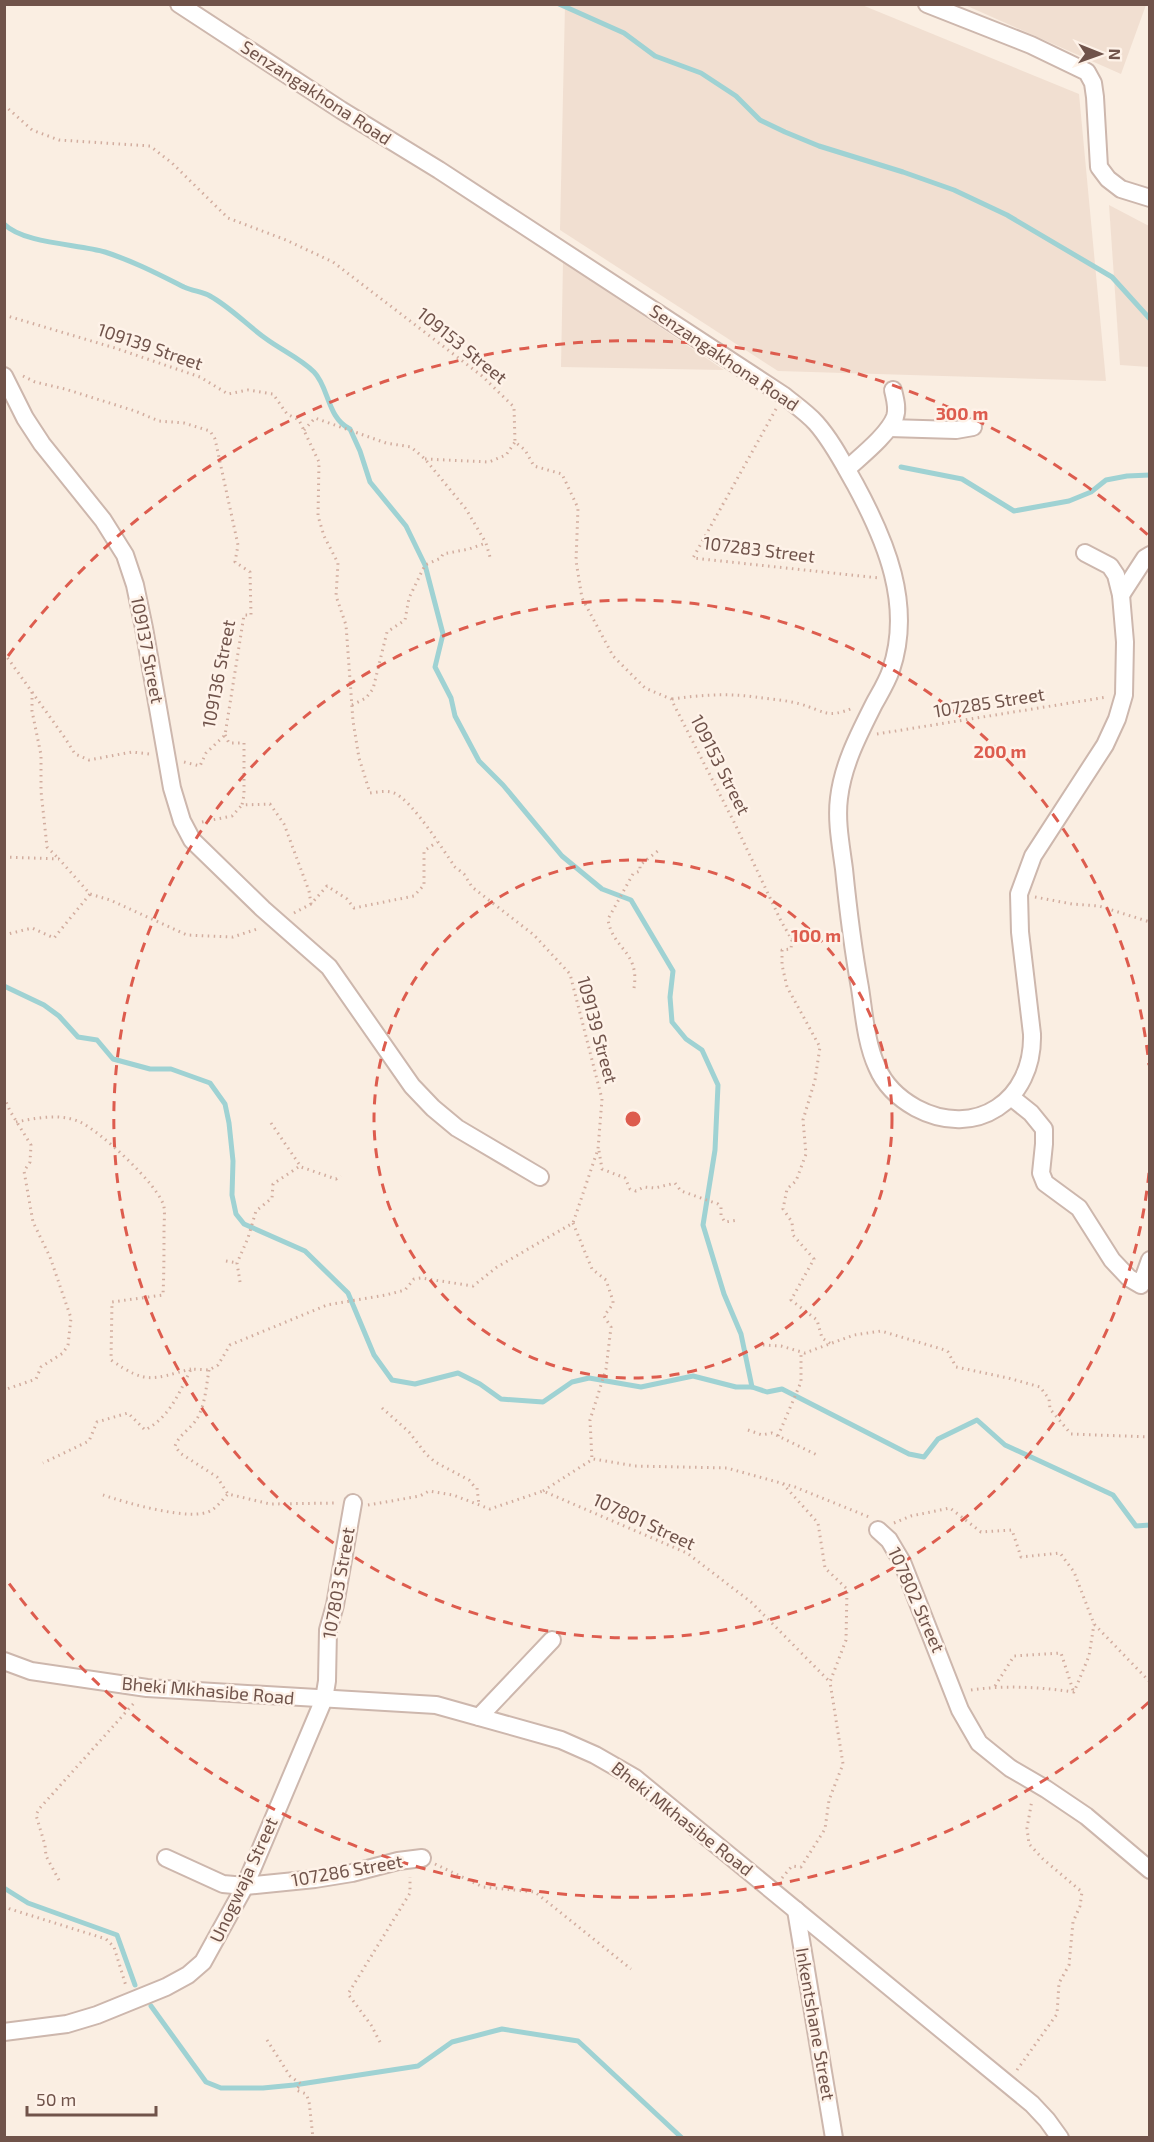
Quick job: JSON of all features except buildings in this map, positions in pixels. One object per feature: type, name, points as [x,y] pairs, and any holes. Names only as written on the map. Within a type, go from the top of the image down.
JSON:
[{"type":"street","name":"Senzangakhona Road","points":[[179,4],[341,110],[459,183],[783,395],[816,422],[847,469],[873,518],[895,580],[899,607],[898,641],[890,673],[858,737],[842,782],[839,800],[839,832],[852,939],[869,1045],[876,1067],[885,1083],[899,1098],[939,1117],[971,1119],[984,1116],[998,1108],[1021,1084],[1033,1051],[1020,932],[1019,894],[1033,856],[1105,745],[1117,719],[1124,695],[1125,642],[1121,595],[1116,575],[1110,566],[1085,553]]},
{"type":"street","points":[[927,4],[1031,45],[1087,72],[1093,83],[1095,97],[1099,167],[1108,179],[1121,189],[1149,198]]},
{"type":"street","name":"109137 Street","points":[[10,374],[26,418],[42,444],[98,513],[125,555],[135,585],[172,788],[184,825],[192,840],[277,922],[329,967],[412,1086],[433,1108],[457,1128],[540,1177]]},
{"type":"street","points":[[847,469],[889,428],[897,405],[893,390]]},
{"type":"street","points":[[889,428],[956,430],[973,427]]},
{"type":"street","points":[[1121,595],[1149,555]]},
{"type":"street","points":[[1011,1097],[1031,1113],[1044,1129],[1041,1173],[1046,1183],[1079,1208],[1112,1260],[1130,1278],[1141,1285],[1149,1260]]},
{"type":"street","name":"107803 Street","points":[[324,1700],[327,1681],[328,1630],[335,1605],[353,1503]]},
{"type":"street","name":"107802 Street","points":[[878,1530],[890,1540],[902,1562],[968,1726],[979,1743],[1010,1768],[1086,1816],[1149,1870]]},
{"type":"street","points":[[479,1717],[552,1640]]},
{"type":"street","name":"Bheki Mkhasibe Road","points":[[4,1661],[32,1671],[147,1688],[436,1705],[561,1740],[595,1755],[635,1778],[1008,2084],[1047,2120],[1060,2138]]},
{"type":"street","name":"Unogwaja Street","points":[[4,2032],[67,2024],[130,2003],[178,1981],[203,1962],[216,1942],[244,1886],[324,1700]]},
{"type":"street","name":"107286 Street","points":[[166,1858],[223,1884],[244,1886],[315,1879],[416,1859]]},
{"type":"street","name":"Inkentshane Street","points":[[796,1910],[834,2138]]},
{"type":"path","name":"109153 Street","points":[[4,105],[32,130],[59,140],[150,146],[172,163],[228,218],[286,240],[333,262],[482,376],[514,407],[515,442],[525,450],[534,466],[562,474],[578,508],[576,561],[582,598],[613,656],[645,688],[671,699],[792,940]]},
{"type":"path","name":"109139 Street","points":[[4,315],[115,348],[200,377],[228,394],[248,390],[273,394],[287,414],[299,420],[319,462],[318,516],[324,536],[338,563],[336,596],[346,625],[358,758],[370,793],[384,791],[395,793],[409,805],[472,887],[534,935],[570,974],[602,1099],[598,1149],[573,1223]]},
{"type":"path","name":"109136 Street","points":[[4,653],[75,754],[89,760],[132,752],[200,766],[206,753],[225,735],[244,615],[251,615],[250,572],[235,562],[238,545],[215,439],[210,431],[184,423],[159,421],[135,411],[10,374]]},
{"type":"path","name":"107283 Street","points":[[783,395],[693,558],[895,580]]},
{"type":"path","points":[[304,430],[315,418],[386,443],[411,447],[425,459],[466,509],[486,543],[490,557]]},
{"type":"path","points":[[425,459],[489,462],[506,455],[515,442]]},
{"type":"path","points":[[352,705],[366,698],[373,689],[387,632],[405,620],[409,598],[425,565],[441,558],[443,554],[486,543]]},
{"type":"path","points":[[32,691],[32,711],[41,755],[40,791],[47,847],[59,859]]},
{"type":"path","points":[[671,699],[732,694],[801,704],[817,712],[838,714],[877,699]]},
{"type":"path","name":"107285 Street","points":[[858,737],[1124,695]]},
{"type":"path","points":[[184,825],[232,816],[242,805],[244,743],[229,743],[225,735]]},
{"type":"path","points":[[242,805],[270,804],[284,824],[309,891],[311,904]]},
{"type":"path","points":[[634,988],[636,975],[631,958],[619,944],[609,927],[608,919],[633,874],[640,871],[640,865],[659,850]]},
{"type":"path","points":[[4,934],[32,928],[54,938],[90,894]]},
{"type":"path","points":[[1019,894],[1072,904],[1099,906],[1149,922]]},
{"type":"path","points":[[831,1344],[822,1338],[817,1320],[791,1300],[814,1259],[793,1235],[792,1222],[783,1209],[787,1189],[796,1181],[806,1154],[803,1120],[815,1080],[820,1047],[787,987],[782,964],[782,950],[791,949],[792,940],[799,934],[852,939]]},
{"type":"path","points":[[4,1097],[31,1145],[30,1162],[24,1171],[33,1222],[50,1257],[71,1318],[68,1346],[63,1353],[41,1367],[36,1379],[4,1390]]},
{"type":"path","points":[[16,1122],[40,1117],[66,1118],[80,1122],[96,1132],[124,1156],[158,1194],[164,1208],[163,1295],[112,1302],[111,1360],[133,1375],[154,1378],[191,1369],[209,1370],[218,1365],[230,1345],[327,1305],[405,1290],[414,1279],[421,1278],[473,1286],[497,1267],[573,1223],[592,1269],[606,1280],[613,1301],[604,1316],[611,1327],[606,1369],[590,1420],[592,1460],[543,1491],[490,1509],[453,1495],[429,1491],[420,1496],[362,1506],[353,1503],[270,1504],[228,1494],[218,1477],[180,1453],[175,1446],[178,1438],[195,1423],[200,1412],[209,1370]]},
{"type":"path","points":[[271,1123],[300,1166],[336,1179],[341,1176]]},
{"type":"path","points":[[598,1149],[602,1169],[626,1178],[630,1189],[636,1191],[644,1187],[655,1188],[675,1183],[681,1191],[718,1204],[725,1222],[738,1220]]},
{"type":"path","points":[[240,1282],[237,1263],[256,1211],[272,1198],[273,1184],[300,1166]]},
{"type":"path","points":[[226,1261],[237,1263]]},
{"type":"path","points":[[763,1345],[781,1346],[805,1353],[854,1335],[883,1331],[945,1350],[956,1368],[1040,1387],[1049,1399],[1050,1409],[1071,1434],[1149,1437]]},
{"type":"path","points":[[778,1436],[801,1382],[801,1352]]},
{"type":"path","points":[[44,1464],[89,1441],[97,1422],[128,1413],[145,1430],[156,1424],[173,1406],[191,1369]]},
{"type":"path","points":[[382,1408],[409,1432],[430,1458],[469,1480],[477,1488],[479,1505]]},
{"type":"path","points":[[748,1430],[762,1435],[772,1433],[817,1455]]},
{"type":"path","name":"107802 Street","points":[[592,1460],[634,1466],[727,1468],[782,1483],[872,1518],[878,1530]]},
{"type":"path","points":[[771,1889],[792,1866],[801,1867],[825,1829],[829,1800],[843,1764],[830,1682],[846,1640],[847,1589],[825,1568],[818,1523],[782,1483]]},
{"type":"path","name":"107801 Street","points":[[543,1491],[687,1553],[751,1602],[830,1682]]},
{"type":"path","points":[[103,1495],[130,1504],[186,1514],[210,1512],[228,1494]]},
{"type":"path","points":[[878,1530],[911,1516],[950,1508],[981,1532],[1012,1530],[1021,1557],[1060,1553],[1074,1572],[1094,1624],[1149,1682]]},
{"type":"path","points":[[1074,1692],[1089,1656],[1094,1624]]},
{"type":"path","points":[[995,1686],[1014,1656],[1061,1653],[1074,1692]]},
{"type":"path","points":[[955,1692],[995,1686],[1047,1688],[1074,1692]]},
{"type":"path","points":[[59,1880],[46,1856],[36,1815],[147,1688]]},
{"type":"path","points":[[1008,2084],[1057,2013],[1059,1983],[1070,1965],[1073,1922],[1080,1906],[1082,1892],[1050,1866],[1029,1844],[1027,1828],[1035,1782]]},
{"type":"path","points":[[380,2042],[371,2025],[348,1994],[410,1893],[416,1859]]},
{"type":"path","name":"107286 Street","points":[[416,1859],[483,1887],[535,1892],[631,1969]]},
{"type":"path","points":[[4,1905],[10,1909],[106,1939],[114,1947],[130,2003]]},
{"type":"path","points":[[267,2040],[290,2076],[301,2084],[296,2090],[306,2094],[309,2101],[313,2138]]},
{"type":"shaded area","points":[[565,5],[862,5],[1079,94],[1106,381],[778,371],[560,230]]},
{"type":"shaded area","points":[[965,5],[1146,5],[1121,74]]},
{"type":"shaded area","points":[[1109,205],[1149,226],[1149,367],[1120,365]]},
{"type":"shaded area","points":[[563,262],[724,370],[561,367]]},
{"type":"waterway","points":[[559,4],[624,33],[655,56],[701,73],[736,96],[760,120],[785,132],[819,146],[954,190],[1007,215],[1112,277],[1150,319]]},
{"type":"waterway","points":[[4,224],[13,231],[38,240],[105,252],[207,295],[224,305],[265,338],[303,362],[319,378],[332,410],[342,424],[350,429],[370,482],[406,526],[425,565],[443,634],[435,667],[451,698],[455,716],[479,761],[503,785],[562,856],[602,889],[631,900],[673,971],[670,997],[672,1022],[686,1039],[702,1050],[718,1085],[715,1150],[703,1225],[724,1294],[741,1334],[752,1387]]},
{"type":"waterway","points":[[901,467],[962,479],[1014,511],[1069,501],[1091,492],[1106,480],[1150,475]]},
{"type":"waterway","points":[[4,986],[44,1005],[59,1016],[78,1037],[97,1040],[113,1059],[150,1069],[171,1069],[210,1083],[225,1104],[229,1123],[233,1161],[232,1195],[236,1214],[244,1224],[305,1251],[348,1293],[374,1355],[392,1380],[415,1384],[458,1373],[480,1384],[501,1399],[543,1402],[572,1382],[589,1378],[641,1387],[693,1376],[767,1392],[782,1389],[909,1454],[924,1457],[938,1439],[977,1420],[1005,1445],[1113,1495],[1136,1526],[1150,1525]]},
{"type":"waterway","points":[[4,1888],[28,1903],[117,1935],[135,1985]]},
{"type":"waterway","points":[[151,2006],[206,2082],[221,2088],[294,2085],[418,2066],[452,2042],[502,2029],[578,2041],[682,2138]]}]
